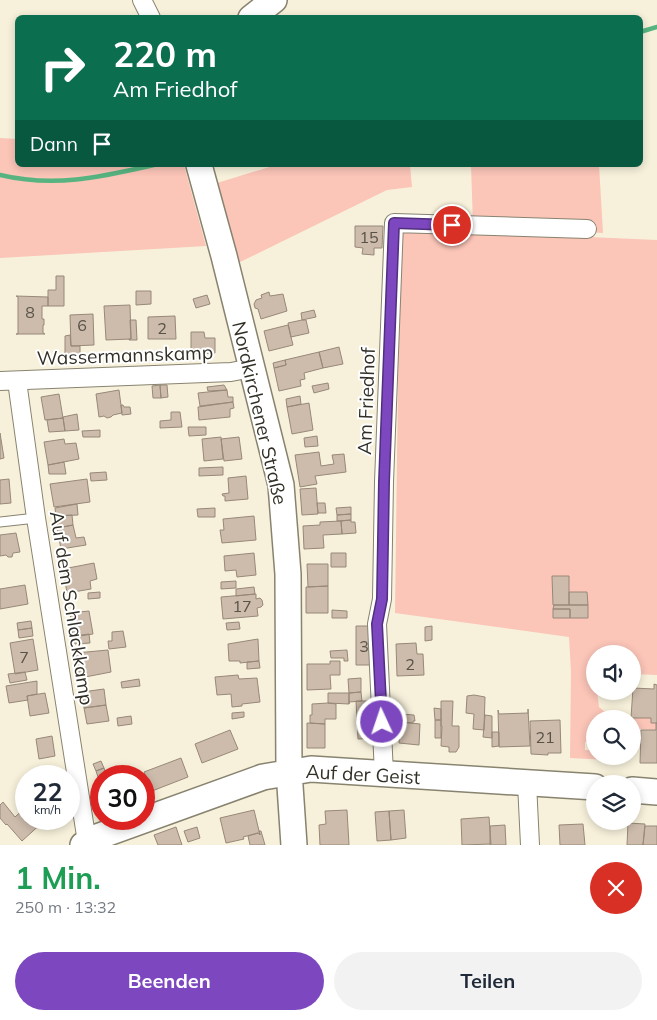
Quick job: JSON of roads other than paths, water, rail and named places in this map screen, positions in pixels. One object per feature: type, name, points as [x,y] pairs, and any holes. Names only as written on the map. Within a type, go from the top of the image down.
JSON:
[{"type":"street","points":[[142,0],[150,15]]},
{"type":"street","points":[[255,15],[274,0]]},
{"type":"street","name":"Nordkirchener Straße","points":[[201,171],[281,485],[288,574],[289,772],[294,845]]},
{"type":"street","name":"Am Friedhof","points":[[384,774],[377,624],[382,599],[384,482],[394,223],[587,229]]},
{"type":"street","name":"Wassermannskamp","points":[[8,381],[231,372],[252,368]]},
{"type":"street","name":"Auf dem Schlackkamp","points":[[8,381],[36,518],[85,844]]},
{"type":"street","name":"Auf der Geist","points":[[85,844],[97,837],[255,780],[311,769],[586,786]]},
{"type":"street","points":[[527,783],[530,845]]},
{"type":"street","points":[[641,791],[657,792]]},
{"type":"lane","points":[[0,522],[36,518]]},
{"type":"waterway","points":[[643,31],[657,27]]},
{"type":"waterway","points":[[0,175],[20,179],[59,181],[96,177],[144,167]]}]
